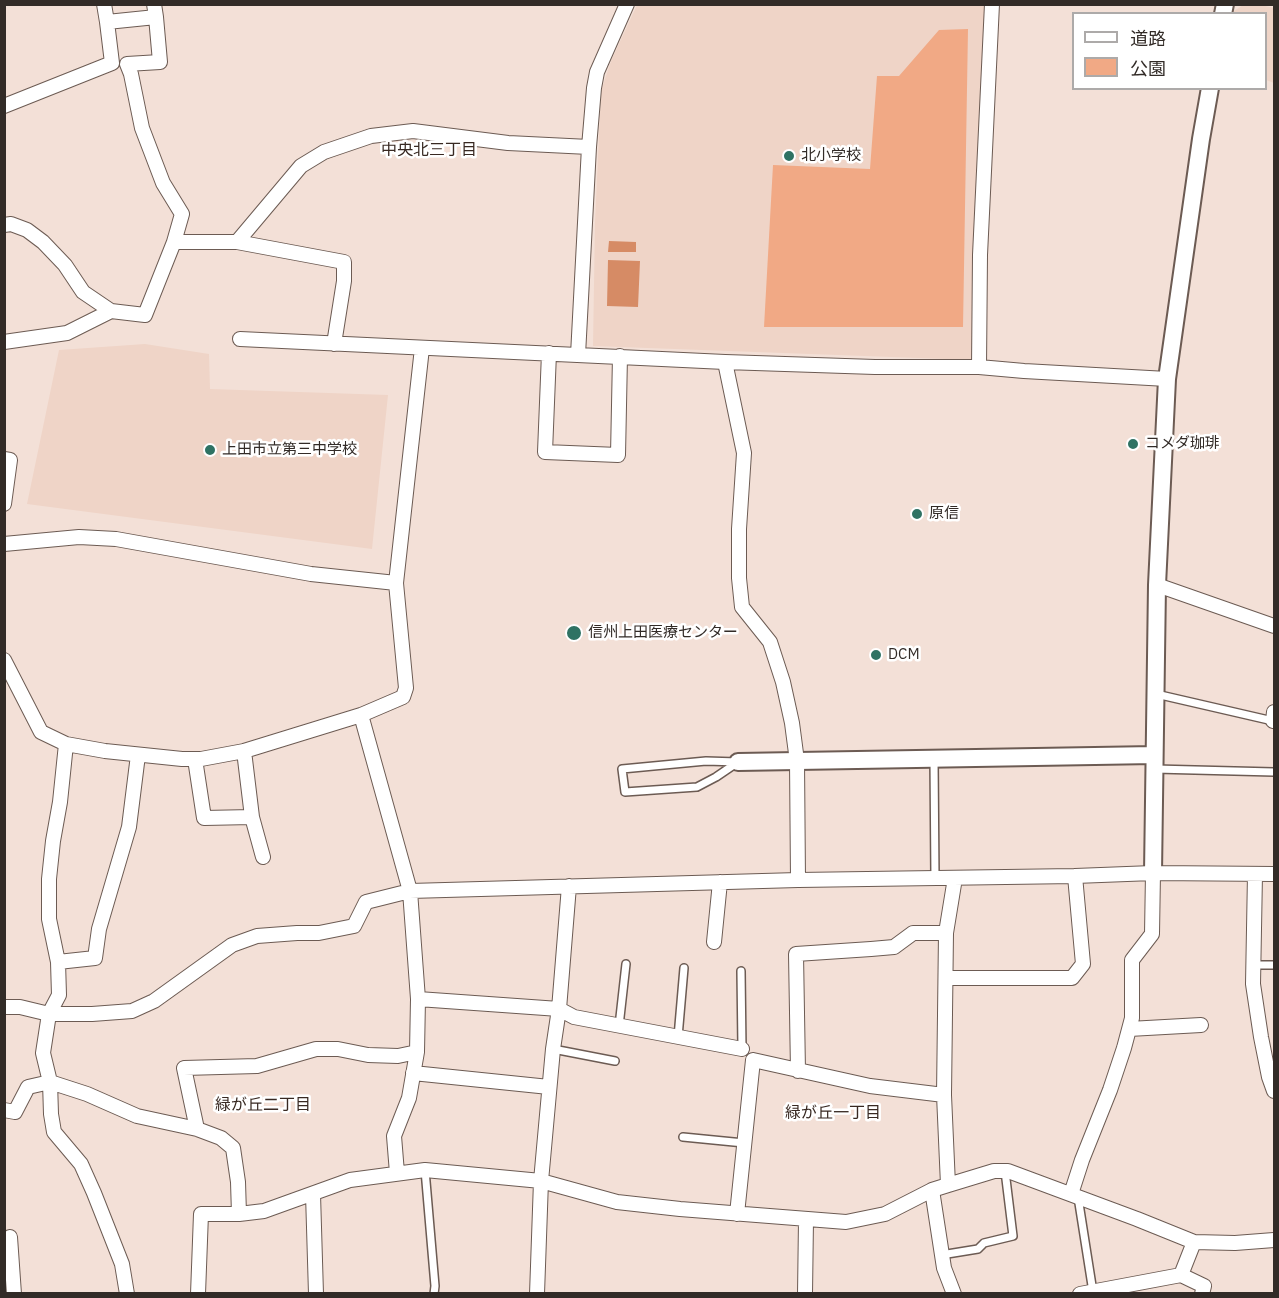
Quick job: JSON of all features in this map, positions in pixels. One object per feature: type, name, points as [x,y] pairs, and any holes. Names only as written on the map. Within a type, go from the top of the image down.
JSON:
[{"type":"street","points":[[4,106],[112,63],[104,4]]},
{"type":"street","points":[[578,355],[594,88],[597,72],[627,4]]},
{"type":"street","points":[[979,367],[981,255],[992,4]]},
{"type":"street","points":[[4,225],[11,224],[27,230],[43,242],[65,265],[83,292],[111,311],[145,315],[183,214],[163,183],[142,128],[128,64],[160,62],[155,11],[107,22]]},
{"type":"street","points":[[1074,1196],[1082,1160],[1125,1048],[1132,1018],[1132,960],[1152,934],[1157,585],[1167,378],[1210,90]]},
{"type":"street","points":[[237,242],[302,166],[324,152],[371,136],[413,131],[508,143],[589,147]]},
{"type":"street","points":[[174,242],[237,242],[344,262],[344,281],[334,344]]},
{"type":"street","points":[[4,342],[67,333],[111,311]]},
{"type":"street","points":[[240,339],[725,362],[875,367],[979,367],[1167,378]]},
{"type":"street","points":[[6,665],[41,732],[66,744],[138,755],[201,759],[244,751],[361,715],[403,697],[406,688],[396,583],[422,348]]},
{"type":"street","points":[[549,353],[545,452],[556,453],[618,455],[620,356]]},
{"type":"street","points":[[725,362],[744,453],[739,529],[742,607],[770,642],[783,682],[792,723],[797,760],[798,880]]},
{"type":"street","points":[[4,459],[10,460],[4,504]]},
{"type":"street","points":[[4,544],[79,537],[116,539],[311,574],[396,583]]},
{"type":"street","points":[[1157,585],[1275,626]]},
{"type":"street","points":[[361,715],[410,891],[418,999],[417,1052],[410,1098],[394,1136],[397,1173]]},
{"type":"street","points":[[66,744],[49,879],[49,919],[58,962],[59,995],[49,1014],[43,1053],[50,1082],[54,1132],[81,1164],[122,1264],[127,1293]]},
{"type":"street","points":[[244,751],[252,817],[263,857]]},
{"type":"street","points":[[58,962],[95,958],[99,929],[129,827],[138,755]]},
{"type":"street","points":[[195,759],[204,818],[252,817]]},
{"type":"street","points":[[738,762],[934,759],[1154,762]]},
{"type":"street","points":[[4,1007],[20,1007],[49,1014],[132,1011],[153,1001],[232,945],[257,936],[319,933],[354,926],[366,902],[410,891],[1153,873],[1275,874]]},
{"type":"street","points":[[1255,874],[1253,984],[1269,1077],[1275,1091]]},
{"type":"street","points":[[946,978],[1072,978],[1083,964],[1075,876]]},
{"type":"street","points":[[948,1185],[944,1095],[946,933],[956,878]]},
{"type":"street","points":[[714,942],[720,882]]},
{"type":"street","points":[[537,1293],[541,1181],[569,886]]},
{"type":"street","points":[[798,1071],[796,954],[894,946],[913,933],[946,933]]},
{"type":"street","points":[[418,999],[559,1009],[574,1017],[742,1049]]},
{"type":"street","points":[[1129,1029],[1201,1025]]},
{"type":"street","points":[[197,1129],[184,1068],[257,1066],[316,1049],[338,1049],[368,1055],[398,1056],[417,1052]]},
{"type":"street","points":[[737,1214],[753,1060],[870,1086],[944,1095]]},
{"type":"street","points":[[413,1073],[549,1087]]},
{"type":"street","points":[[4,1110],[15,1112],[28,1087],[50,1082],[87,1094],[137,1116],[197,1129],[221,1138],[233,1148],[238,1182],[239,1214]]},
{"type":"street","points":[[198,1293],[201,1214],[264,1212],[350,1180],[425,1170],[541,1181],[617,1202],[846,1222],[885,1214],[932,1190],[994,1171],[1008,1171],[1194,1242],[1235,1244],[1275,1240]]},
{"type":"street","points":[[932,1190],[941,1255],[954,1293]]},
{"type":"street","points":[[313,1194],[316,1293]]},
{"type":"street","points":[[805,1293],[806,1220]]},
{"type":"street","points":[[10,1237],[14,1293]]},
{"type":"street","points":[[1181,1275],[1194,1242]]},
{"type":"street","points":[[1089,1293],[1181,1275],[1204,1286],[1202,1293]]},
{"type":"lane","points":[[1156,694],[1274,718]]},
{"type":"lane","points":[[934,759],[935,879]]},
{"type":"lane","points":[[706,760],[738,762],[698,787],[625,792],[622,769],[706,760]]},
{"type":"lane","points":[[1154,762],[1275,772]]},
{"type":"lane","points":[[619,1026],[626,964]]},
{"type":"lane","points":[[1253,965],[1275,965]]},
{"type":"lane","points":[[678,1037],[684,968]]},
{"type":"lane","points":[[741,971],[742,1049],[753,1060]]},
{"type":"lane","points":[[553,1049],[615,1061]]},
{"type":"lane","points":[[683,1137],[744,1143]]},
{"type":"lane","points":[[425,1170],[434,1293]]},
{"type":"lane","points":[[941,1255],[978,1249],[984,1243],[1013,1236],[1005,1171]]},
{"type":"lane","points":[[1074,1196],[1089,1293]]},
{"type":"shaded area","name":"北小学校","points":[[637,5],[986,5],[973,360],[593,346],[595,222],[601,91],[611,61]]},
{"type":"shaded area","points":[[1243,5],[1274,8],[1274,83],[1267,80],[1267,12],[1234,11]]},
{"type":"shaded area","points":[[609,241],[636,242],[636,252],[608,252]]},
{"type":"shaded area","points":[[608,260],[640,261],[638,307],[607,306]]},
{"type":"shaded area","name":"上田市立第三中学校","points":[[145,344],[209,354],[210,389],[388,395],[372,549],[27,504],[59,350]]},
{"type":"green space","points":[[968,29],[963,327],[764,327],[773,165],[870,169],[877,76],[899,76],[939,30]]},
{"type":"place","name":"北小学校","points":[[789,156]]},
{"type":"place","name":"コメダ珈琲","points":[[1133,444]]},
{"type":"place","name":"上田市立第三中学校","points":[[210,450]]},
{"type":"place","name":"原信","points":[[917,514]]},
{"type":"place","name":"信州上田医療センター","points":[[574,633]]},
{"type":"place","name":"DCM","points":[[876,655]]},
{"type":"district","name":"中央北三丁目","points":[[429,150]]},
{"type":"district","name":"緑が丘二丁目","points":[[263,1105]]},
{"type":"district","name":"緑が丘一丁目","points":[[833,1113]]}]
